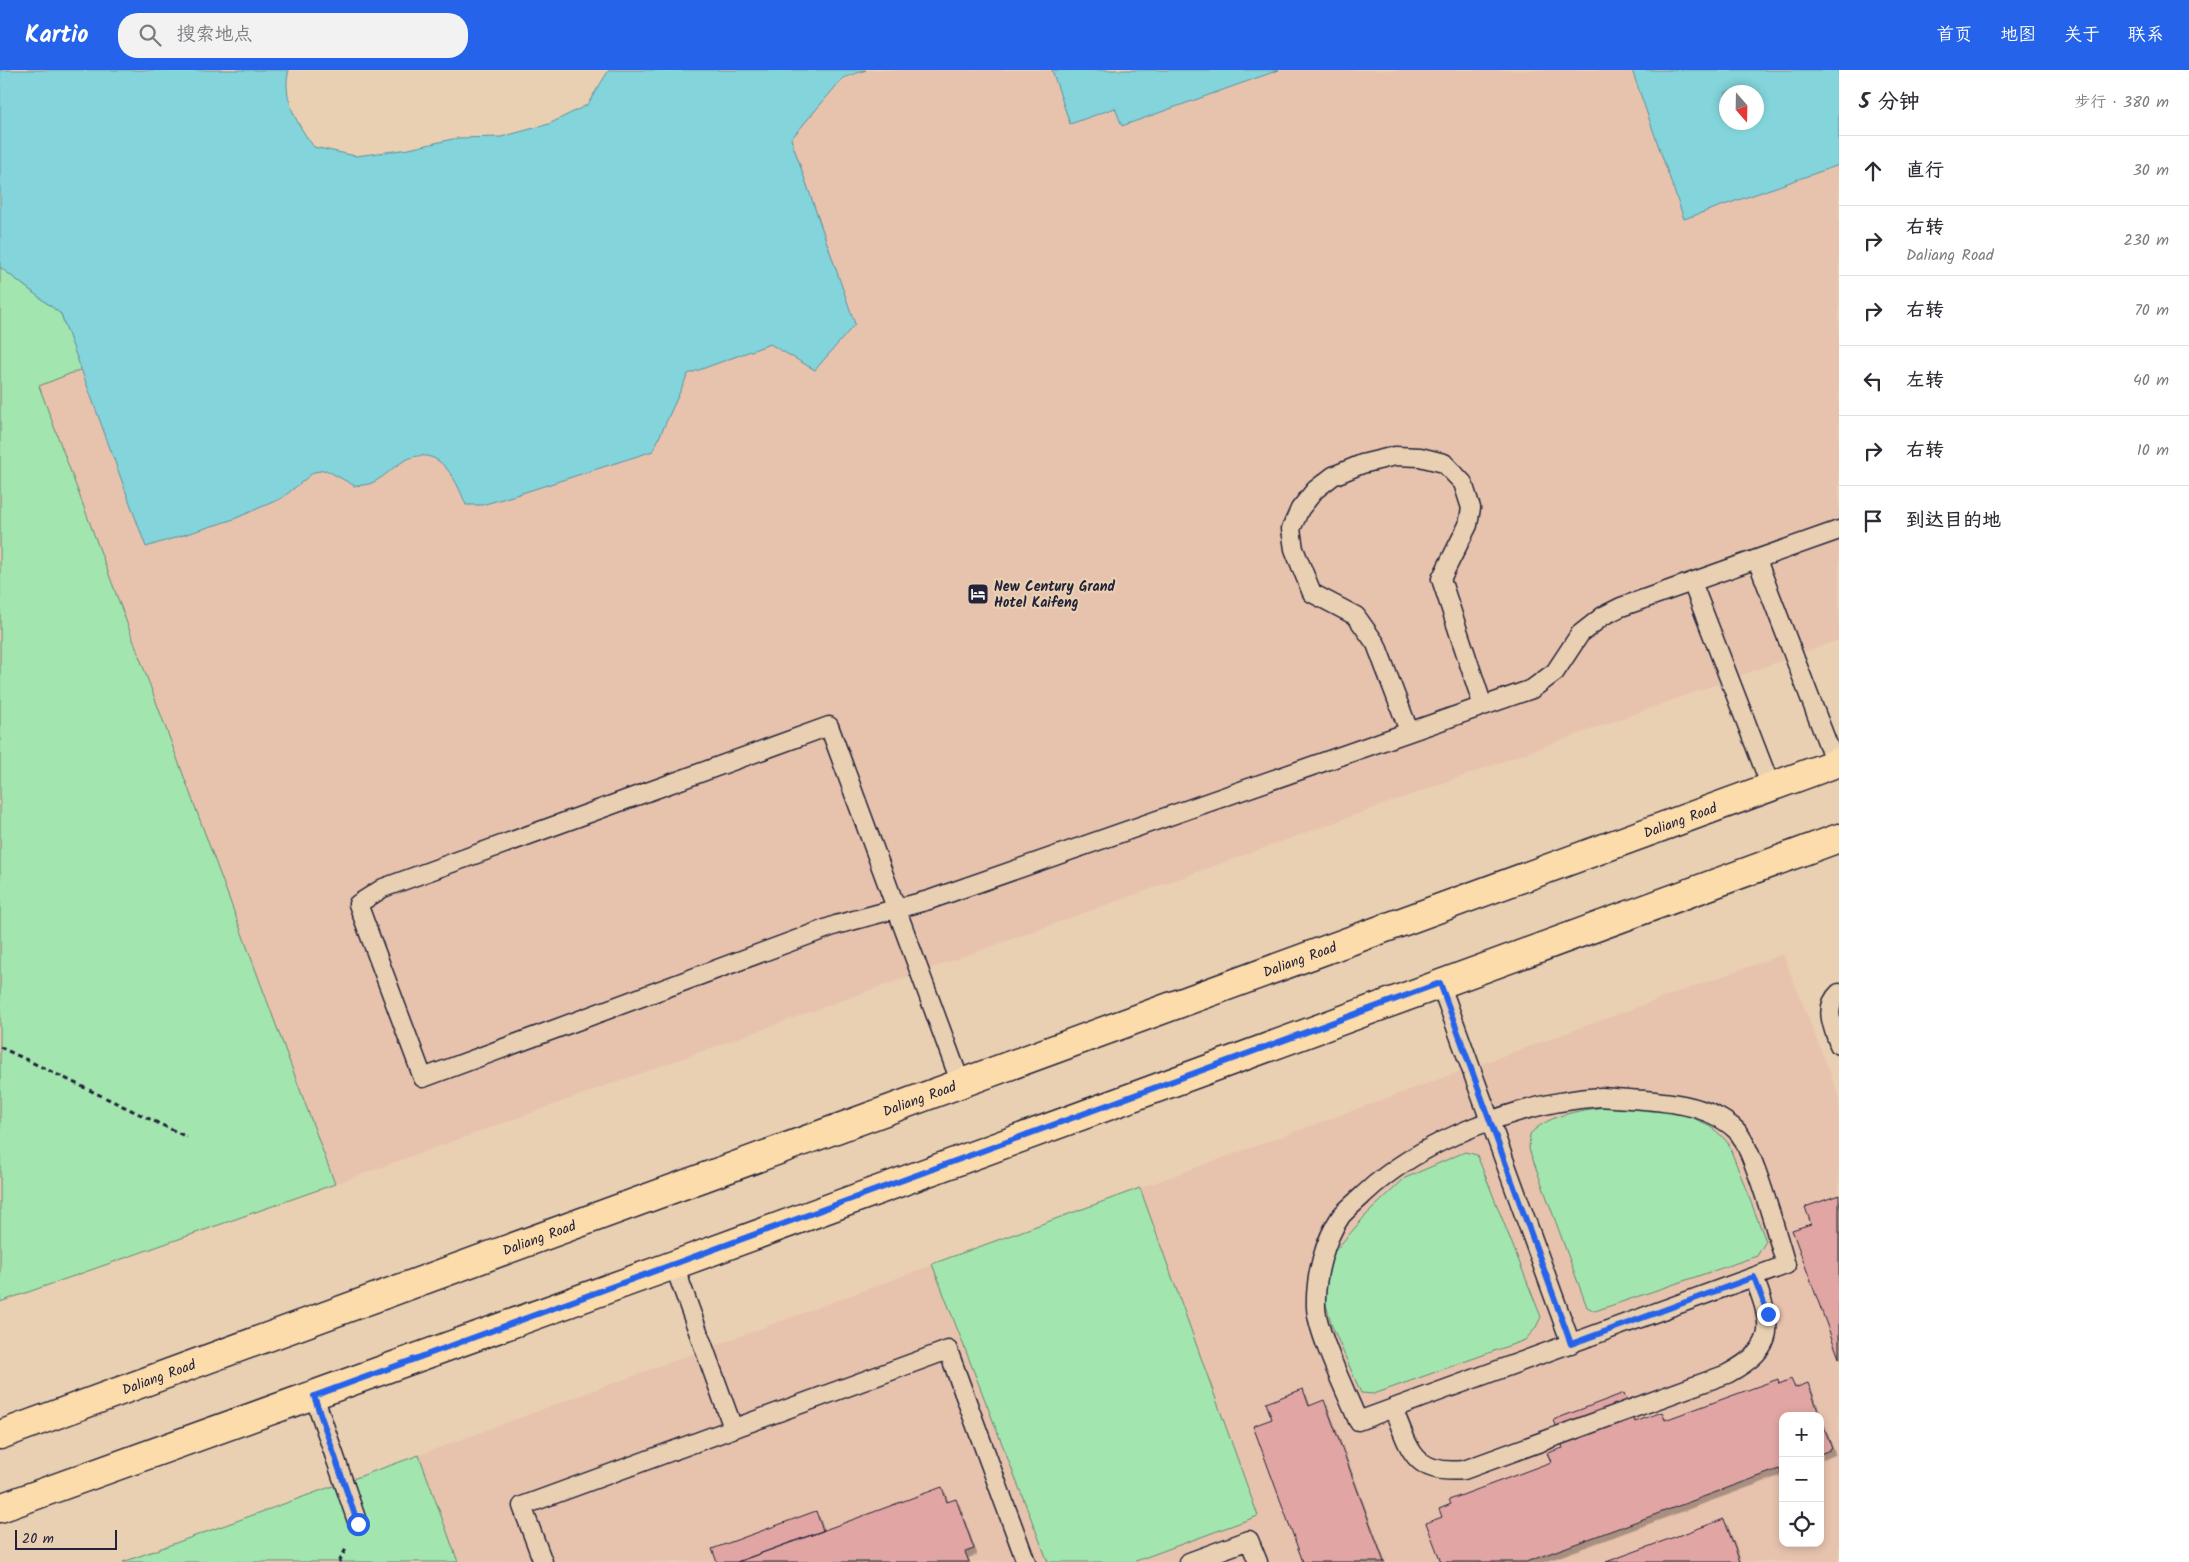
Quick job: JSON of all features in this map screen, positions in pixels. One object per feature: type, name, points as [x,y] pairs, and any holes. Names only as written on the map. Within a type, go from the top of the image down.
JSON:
[{"type":"main road","name":"Daliang Road","points":[[0,1435],[1837,763]]},
{"type":"main road","points":[[0,1508],[674,1265],[1839,838]]},
{"type":"lane","points":[[1409,731],[1376,644],[1356,616],[1312,592],[1294,549],[1291,529],[1300,509],[1314,490],[1333,476],[1362,464],[1395,456],[1420,457],[1444,464],[1463,483],[1471,508],[1468,525],[1441,580],[1482,706]]},
{"type":"lane","points":[[960,1084],[896,909],[829,726],[392,885],[358,904],[423,1078],[836,926],[896,909],[929,900],[1532,688],[1555,672],[1580,634],[1603,616],[1621,607],[1839,530]]},
{"type":"lane","points":[[1757,560],[1837,763]]},
{"type":"lane","points":[[1692,582],[1771,787]]},
{"type":"lane","points":[[1440,983],[1571,1344]]},
{"type":"lane","points":[[1839,993],[1829,1008],[1831,1022],[1839,1045]]},
{"type":"lane","points":[[1602,1097],[1679,1104],[1716,1116],[1737,1131],[1749,1152],[1786,1265],[1754,1277],[1358,1420],[1330,1350],[1316,1308],[1318,1277],[1326,1246],[1342,1216],[1395,1167],[1465,1131],[1544,1104],[1602,1097]]},
{"type":"lane","points":[[674,1265],[733,1428]]},
{"type":"lane","points":[[1394,1408],[1416,1459],[1434,1470],[1464,1470],[1726,1374],[1742,1366],[1754,1355],[1766,1339],[1768,1330],[1768,1314],[1754,1277]]},
{"type":"lane","points":[[543,1562],[522,1506],[948,1350],[1026,1562]]},
{"type":"lane","points":[[314,1396],[358,1524]]},
{"type":"lane","points":[[1189,1562],[1250,1540],[1258,1562]]},
{"type":"path","points":[[0,1047],[187,1137]]},
{"type":"shaded area","name":"New Century Grand Hotel Kaifeng","points":[[866,70],[1052,70],[1070,123],[1115,108],[1122,126],[1279,70],[1632,70],[1684,219],[1839,165],[1839,640],[335,1184],[39,385],[82,369],[146,547],[234,519],[282,498],[314,472],[326,470],[355,486],[373,483],[405,460],[426,455],[443,462],[458,484],[466,505],[482,505],[653,451],[688,374],[770,344],[815,370],[855,324],[790,139],[843,78]]},
{"type":"shaded area","points":[[1783,954],[1839,1095],[1839,1562],[458,1562],[419,1455],[1140,1188]]},
{"type":"green space","points":[[0,267],[61,314],[82,369],[39,386],[335,1184],[0,1302]]},
{"type":"green space","points":[[1612,1106],[1659,1110],[1690,1117],[1704,1123],[1728,1143],[1766,1241],[1757,1256],[1595,1311],[1587,1307],[1529,1149],[1530,1134],[1547,1121],[1557,1117],[1579,1111]]},
{"type":"green space","points":[[1465,1152],[1477,1155],[1541,1317],[1535,1329],[1525,1340],[1374,1394],[1361,1393],[1332,1326],[1323,1294],[1334,1252],[1366,1215],[1405,1178]]},
{"type":"green space","points":[[1140,1188],[1258,1516],[1133,1562],[1048,1562],[932,1264]]},
{"type":"green space","points":[[419,1455],[458,1562],[123,1562]]},
{"type":"water","points":[[0,70],[289,70],[287,90],[289,101],[297,121],[314,147],[356,156],[409,149],[457,138],[501,137],[549,124],[587,105],[609,70],[866,70],[843,78],[791,139],[855,324],[815,370],[770,344],[688,374],[653,451],[519,494],[482,505],[466,505],[456,484],[443,465],[435,459],[426,456],[415,457],[402,462],[378,480],[365,485],[355,486],[326,470],[314,472],[282,498],[234,519],[146,547],[61,314],[0,267]]},
{"type":"water","points":[[1052,70],[1279,70],[1122,126],[1115,108],[1070,124]]},
{"type":"water","points":[[1632,70],[1839,70],[1839,165],[1684,219]]},
{"type":"building","points":[[1839,1195],[1839,1358],[1792,1230],[1811,1224],[1805,1207]]},
{"type":"building","points":[[1778,1379],[1779,1384],[1791,1379],[1795,1388],[1808,1383],[1819,1412],[1779,1412],[1779,1469],[1526,1562],[1441,1562],[1426,1523],[1442,1517],[1439,1509],[1451,1504],[1449,1500],[1551,1462],[1547,1453],[1563,1448],[1553,1420],[1624,1393],[1635,1422],[1662,1412],[1665,1420]]},
{"type":"building","points":[[1303,1389],[1309,1406],[1324,1400],[1384,1562],[1303,1562],[1253,1426],[1272,1419],[1266,1403]]},
{"type":"building","points":[[1824,1427],[1832,1449],[1824,1452]]},
{"type":"building","points":[[942,1487],[947,1502],[956,1499],[974,1549],[965,1552],[969,1562],[737,1562]]},
{"type":"building","points":[[816,1511],[823,1531],[737,1562],[717,1562],[712,1549]]},
{"type":"building","points":[[1724,1519],[1740,1562],[1606,1562]]},
{"type":"place","name":"New Century Grand Hotel Kaifeng","points":[[978,594]]},
{"type":"route","points":[[358,1524],[314,1396],[1440,983],[1571,1344],[1754,1277],[1768,1314]]}]
